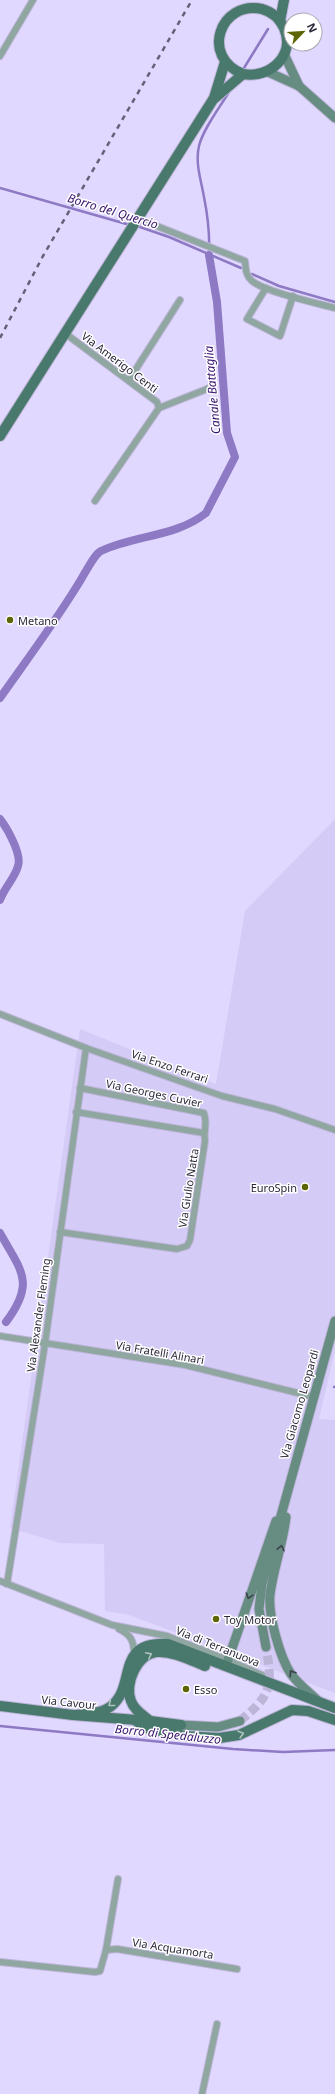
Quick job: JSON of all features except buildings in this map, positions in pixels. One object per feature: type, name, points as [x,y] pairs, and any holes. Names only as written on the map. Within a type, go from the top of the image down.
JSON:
[{"type":"main road","points":[[259,8],[268,0]]},
{"type":"main road","points":[[280,21],[284,0]]},
{"type":"main road","points":[[244,8],[259,8],[266,10],[280,21],[286,37],[284,54],[275,67],[260,75],[243,74],[231,68],[225,62],[218,45],[218,36],[225,21],[235,12],[244,8]]},
{"type":"main road","points":[[0,436],[139,219],[214,98],[225,62]]},
{"type":"main road","points":[[214,98],[243,74]]},
{"type":"main road","points":[[74,1715],[109,1708],[118,1699],[128,1666],[134,1654],[153,1643],[168,1644],[335,1708]]},
{"type":"main road","points":[[150,1721],[137,1711],[131,1701],[129,1690],[135,1669],[141,1660],[156,1652],[170,1653],[335,1714]]},
{"type":"main road","name":"Via Cavour","points":[[0,1706],[74,1715],[181,1725]]},
{"type":"main road","name":"Via Cavour","points":[[136,1721],[146,1728],[185,1736],[218,1738],[239,1735],[292,1710],[308,1711],[335,1720]]},
{"type":"street","points":[[0,56],[33,0]]},
{"type":"street","points":[[284,54],[299,86]]},
{"type":"street","points":[[268,72],[299,86],[335,118]]},
{"type":"street","points":[[139,219],[245,261],[246,273],[252,281],[266,288],[335,308]]},
{"type":"street","points":[[266,288],[247,319],[280,336],[294,296]]},
{"type":"street","points":[[129,380],[180,300]]},
{"type":"street","name":"Via Amerigo Centi","points":[[66,334],[157,402],[159,408]]},
{"type":"street","points":[[95,501],[159,408],[212,386]]},
{"type":"street","name":"Via Enzo Ferrari","points":[[0,1014],[86,1048],[222,1096],[275,1109],[335,1130]]},
{"type":"street","name":"Via Alexander Fleming","points":[[7,1584],[45,1344],[86,1048]]},
{"type":"street","name":"Via Georges Cuvier","points":[[80,1088],[204,1113],[207,1125],[204,1133]]},
{"type":"street","name":"Via Giulio Natta","points":[[60,1232],[177,1249],[187,1246],[191,1232],[205,1141],[204,1133],[76,1112]]},
{"type":"street","name":"Via Giacomo Leopardi","points":[[266,1647],[259,1609],[262,1584],[335,1322]]},
{"type":"street","name":"Via Fratelli Alinari","points":[[0,1336],[185,1365],[314,1397]]},
{"type":"street","name":"Via Giacomo Leopardi","points":[[228,1660],[270,1533],[288,1494]]},
{"type":"street","name":"Via Giacomo Leopardi","points":[[288,1494],[284,1536],[270,1596],[271,1616],[284,1660],[292,1674],[318,1701]]},
{"type":"street","name":"Via di Terranuova","points":[[0,1582],[112,1625],[127,1633],[134,1641],[134,1654]]},
{"type":"street","name":"Via di Terranuova","points":[[112,1625],[167,1636],[228,1660],[290,1690]]},
{"type":"street","points":[[181,1725],[218,1727],[240,1721]]},
{"type":"street","points":[[0,1962],[95,1972],[100,1971],[103,1965],[106,1950],[118,1879]]},
{"type":"street","name":"Via Acquamorta","points":[[106,1950],[117,1949],[139,1952],[237,1969]]},
{"type":"street","points":[[202,2094],[217,2024]]},
{"type":"shaded area","points":[[335,819],[335,1350],[319,1419],[335,1420],[335,1693],[129,1615],[105,1611],[104,1544],[60,1543],[10,1528],[80,1029],[216,1084],[245,911]]},
{"type":"waterway","points":[[244,68],[268,29]]},
{"type":"waterway","points":[[209,255],[208,226],[199,172],[198,152],[204,132],[229,92]]},
{"type":"waterway","name":"Borro del Quercio","points":[[0,188],[130,225]]},
{"type":"waterway","name":"Borro del Quercio","points":[[137,226],[169,237],[241,268]]},
{"type":"waterway","name":"Canale Battaglia","points":[[0,698],[58,615],[98,553],[114,546],[182,527],[206,513],[235,457],[227,433],[217,302],[209,255]]},
{"type":"waterway","name":"Borro del Quercio","points":[[252,274],[279,286],[335,302]]},
{"type":"waterway","name":"Canale Battaglia","points":[[0,819],[13,841],[19,861],[17,870],[0,900]]},
{"type":"waterway","points":[[0,1233],[19,1267],[23,1286],[21,1297],[6,1322]]},
{"type":"waterway","name":"Borro di Spedaluzzo","points":[[0,1726],[233,1749],[283,1752],[335,1750]]},
{"type":"tunnel","points":[[240,1721],[258,1704],[264,1697],[267,1690],[269,1672],[266,1647]]},
{"type":"railway","points":[[0,338],[43,256],[192,0]]},
{"type":"place","name":"Metano","points":[[10,620]]},
{"type":"place","name":"EuroSpin","points":[[305,1187]]},
{"type":"place","name":"Toy Motor","points":[[216,1619]]},
{"type":"place","name":"Esso","points":[[186,1689]]}]
